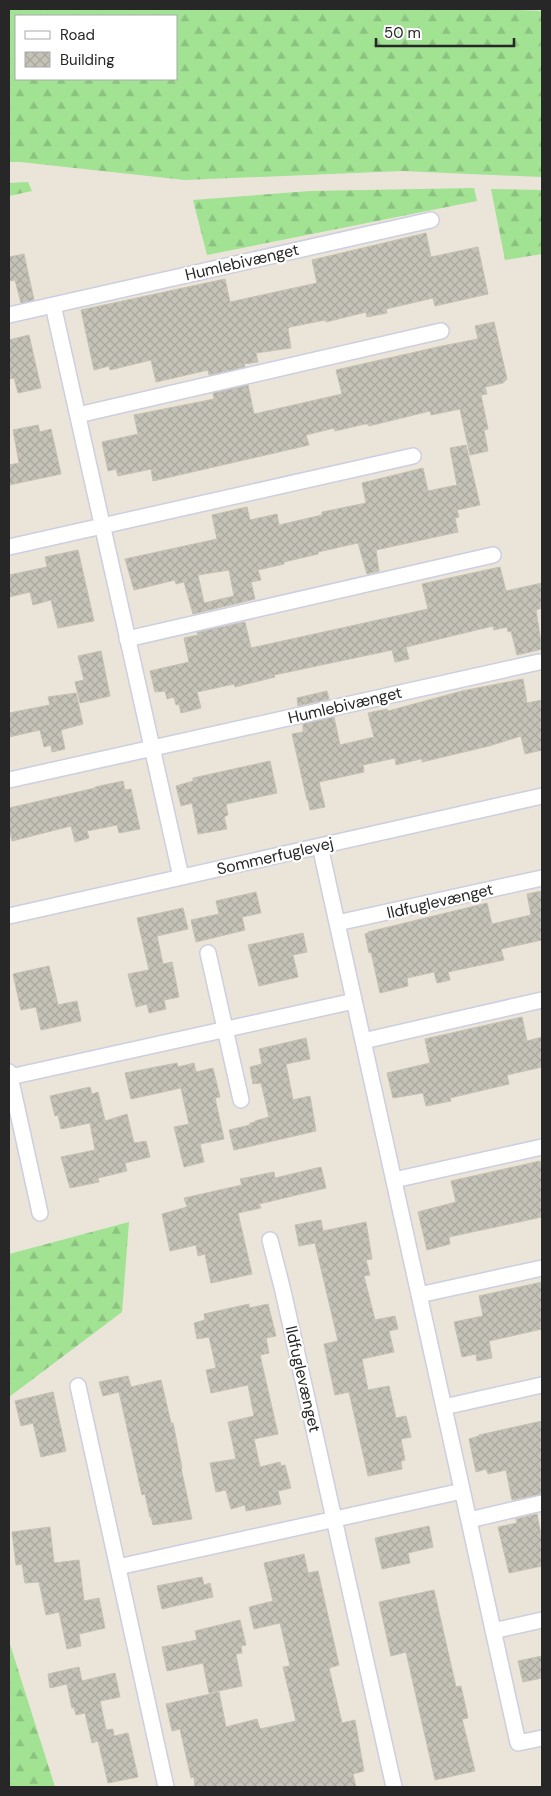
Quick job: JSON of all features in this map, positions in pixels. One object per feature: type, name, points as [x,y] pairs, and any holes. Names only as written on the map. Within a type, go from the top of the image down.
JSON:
[{"type":"street","name":"Humlebivænget","points":[[9,315],[431,220]]},
{"type":"street","points":[[53,305],[181,877]]},
{"type":"street","points":[[78,414],[441,332]]},
{"type":"street","points":[[9,547],[413,456]]},
{"type":"street","points":[[127,639],[493,555]]},
{"type":"street","name":"Humlebivænget","points":[[9,780],[539,662]]},
{"type":"street","name":"Sommerfuglevej","points":[[9,916],[542,796]]},
{"type":"street","points":[[320,846],[518,1743],[542,1738]]},
{"type":"street","name":"Ildfuglevænget","points":[[337,924],[542,878]]},
{"type":"street","points":[[208,953],[240,1100]]},
{"type":"street","points":[[363,1041],[542,1000]]},
{"type":"street","points":[[40,1213],[9,1075],[354,1001]]},
{"type":"street","points":[[394,1180],[542,1147]]},
{"type":"street","name":"Ildfuglevænget","points":[[270,1240],[394,1787]]},
{"type":"street","points":[[419,1295],[542,1268]]},
{"type":"street","points":[[444,1407],[542,1385]]},
{"type":"street","points":[[78,1386],[166,1787]]},
{"type":"street","points":[[118,1567],[462,1491]]},
{"type":"street","points":[[469,1520],[542,1503]]},
{"type":"street","points":[[493,1631],[542,1620]]},
{"type":"green space","points":[[9,9],[500,9],[542,11],[542,177],[402,171],[185,180],[9,162]]},
{"type":"green space","points":[[28,182],[32,191],[9,196],[9,183]]},
{"type":"green space","points":[[474,188],[477,201],[207,255],[193,200],[310,191]]},
{"type":"green space","points":[[491,189],[542,190],[542,254],[505,260]]},
{"type":"green space","points":[[129,1222],[122,1312],[9,1397],[9,1254]]},
{"type":"green space","points":[[9,1641],[55,1787],[9,1787]]},
{"type":"building","points":[[426,233],[431,257],[478,247],[488,294],[435,306],[433,298],[386,309],[387,313],[367,317],[366,312],[326,322],[325,320],[290,327],[288,329],[291,348],[256,353],[258,362],[244,364],[245,367],[209,375],[208,370],[156,382],[151,360],[110,370],[109,366],[94,370],[81,310],[225,279],[230,302],[317,283],[312,260]]},
{"type":"building","points":[[24,254],[34,300],[21,303],[15,280],[9,281],[9,257]]},
{"type":"building","points":[[494,322],[507,379],[503,383],[485,387],[487,394],[481,395],[488,429],[484,430],[488,451],[470,455],[460,409],[431,415],[430,411],[369,426],[365,424],[335,431],[334,428],[306,435],[309,445],[153,481],[151,469],[118,476],[116,469],[108,471],[102,442],[138,434],[134,415],[214,399],[213,393],[248,385],[254,414],[342,394],[336,370],[478,339],[475,326]]},
{"type":"building","points":[[29,335],[41,388],[18,393],[14,378],[9,379],[9,340]]},
{"type":"building","points":[[38,425],[40,432],[51,429],[61,474],[9,485],[9,465],[19,463],[13,430]]},
{"type":"building","points":[[466,445],[480,505],[457,510],[459,517],[455,518],[458,532],[376,550],[379,571],[367,574],[358,543],[318,552],[318,554],[258,570],[261,580],[251,582],[255,599],[193,614],[184,582],[176,584],[175,580],[134,590],[125,559],[217,539],[212,515],[247,507],[250,520],[277,514],[279,525],[322,515],[322,512],[366,503],[362,483],[423,468],[428,491],[457,485],[450,448]],"holes":[[[229,570],[234,596],[204,603],[198,575]]]},
{"type":"building","points":[[78,550],[94,621],[58,628],[51,600],[33,605],[30,592],[9,597],[9,575],[47,567],[45,557]]},
{"type":"building","points":[[500,567],[506,591],[542,583],[542,608],[536,610],[542,649],[517,655],[511,631],[508,632],[507,627],[494,630],[493,626],[406,647],[409,659],[395,662],[392,650],[274,675],[275,677],[235,687],[234,684],[197,692],[201,708],[181,713],[179,704],[176,705],[174,697],[167,699],[165,691],[155,692],[150,671],[189,662],[184,638],[198,635],[197,632],[245,622],[251,648],[428,609],[422,584]]},
{"type":"building","points":[[101,651],[110,696],[80,703],[75,682],[84,680],[78,656]]},
{"type":"building","points":[[523,679],[527,703],[542,700],[542,750],[525,754],[521,736],[489,746],[422,762],[422,759],[420,759],[396,765],[395,758],[363,765],[364,772],[319,782],[325,807],[310,810],[292,734],[303,732],[303,724],[334,717],[340,745],[374,737],[368,713],[387,709],[388,711],[462,691]]},
{"type":"building","points":[[327,691],[329,699],[298,706],[297,698]]},
{"type":"building","points":[[76,693],[83,724],[61,730],[65,749],[52,752],[51,745],[44,747],[40,730],[9,737],[9,713],[50,705],[48,697]]},
{"type":"building","points":[[270,761],[277,793],[226,804],[228,815],[224,817],[227,829],[198,834],[192,803],[181,806],[176,786],[193,781],[193,778]]},
{"type":"building","points":[[123,781],[125,790],[131,789],[140,829],[119,833],[117,825],[87,831],[89,838],[75,842],[71,826],[12,841],[9,828],[9,808]]},
{"type":"building","points":[[542,891],[542,940],[501,949],[504,960],[448,972],[450,980],[437,983],[434,972],[407,978],[408,986],[380,993],[365,934],[368,932],[487,903],[492,924],[531,915],[527,894]]},
{"type":"building","points":[[256,892],[261,913],[242,917],[245,930],[196,942],[191,920],[219,914],[216,901]]},
{"type":"building","points":[[183,908],[188,929],[157,936],[163,964],[172,962],[179,997],[164,1000],[166,1009],[149,1013],[147,1004],[136,1007],[128,974],[149,970],[137,918]]},
{"type":"building","points":[[303,933],[307,952],[293,955],[298,977],[259,986],[248,945]]},
{"type":"building","points":[[49,966],[58,1005],[77,1001],[81,1021],[41,1030],[36,1007],[21,1010],[13,974]]},
{"type":"building","points":[[522,1017],[527,1041],[542,1037],[542,1067],[507,1075],[509,1084],[450,1098],[451,1101],[426,1106],[423,1093],[393,1098],[387,1073],[430,1063],[425,1039]]},
{"type":"building","points":[[306,1038],[310,1059],[286,1064],[293,1100],[310,1096],[316,1131],[234,1150],[229,1130],[250,1125],[250,1123],[269,1117],[261,1083],[253,1084],[250,1067],[262,1064],[259,1049]]},
{"type":"building","points":[[177,1063],[178,1067],[194,1063],[196,1072],[213,1068],[220,1097],[215,1098],[224,1139],[200,1144],[204,1162],[184,1167],[174,1127],[189,1124],[181,1088],[131,1099],[125,1073]]},
{"type":"building","points":[[90,1087],[92,1094],[98,1092],[105,1121],[127,1114],[134,1143],[146,1141],[150,1157],[125,1163],[127,1171],[98,1178],[99,1182],[70,1188],[61,1157],[95,1150],[90,1123],[61,1129],[58,1115],[55,1116],[50,1096]]},
{"type":"building","points":[[540,1161],[542,1170],[542,1217],[449,1237],[450,1244],[427,1250],[418,1212],[456,1202],[451,1181]]},
{"type":"building","points":[[321,1167],[326,1188],[259,1204],[261,1208],[238,1213],[252,1274],[211,1283],[205,1254],[198,1256],[196,1245],[170,1251],[162,1214],[187,1207],[184,1198],[242,1185],[240,1179],[274,1172],[275,1178]]},
{"type":"building","points":[[321,1220],[323,1231],[366,1222],[372,1259],[366,1260],[370,1275],[364,1276],[375,1320],[395,1316],[398,1329],[389,1331],[394,1352],[362,1359],[368,1390],[389,1386],[396,1418],[406,1416],[411,1437],[401,1439],[405,1460],[401,1461],[402,1469],[368,1476],[349,1392],[335,1395],[324,1344],[338,1341],[315,1243],[299,1246],[295,1225]]},
{"type":"building","points":[[542,1282],[542,1329],[489,1341],[492,1358],[477,1361],[476,1354],[462,1357],[454,1322],[483,1316],[479,1296]]},
{"type":"building","points":[[249,1304],[249,1308],[268,1304],[276,1336],[266,1338],[269,1353],[260,1355],[278,1434],[254,1439],[260,1467],[280,1462],[281,1466],[285,1465],[291,1488],[278,1491],[281,1504],[246,1511],[245,1505],[231,1509],[226,1490],[216,1492],[210,1463],[236,1459],[228,1422],[254,1416],[248,1385],[211,1393],[206,1370],[216,1368],[209,1337],[197,1339],[194,1323],[205,1320],[204,1314]]},
{"type":"building","points":[[128,1376],[131,1387],[161,1380],[171,1423],[173,1423],[192,1519],[153,1525],[145,1494],[142,1495],[119,1392],[103,1396],[99,1382]]},
{"type":"building","points":[[53,1392],[66,1451],[41,1457],[33,1423],[21,1426],[15,1401]]},
{"type":"building","points":[[542,1421],[542,1494],[512,1500],[506,1470],[488,1474],[486,1469],[476,1472],[469,1439]]},
{"type":"building","points":[[537,1514],[542,1540],[542,1566],[509,1573],[498,1527],[517,1523],[516,1519]]},
{"type":"building","points":[[429,1526],[433,1547],[408,1553],[410,1563],[382,1569],[375,1538]]},
{"type":"building","points":[[50,1527],[54,1563],[79,1560],[84,1601],[99,1598],[105,1628],[79,1634],[81,1646],[67,1649],[59,1612],[46,1615],[39,1582],[25,1583],[22,1564],[16,1565],[12,1532]]},
{"type":"building","points":[[304,1554],[308,1573],[318,1571],[339,1665],[329,1668],[342,1723],[355,1720],[364,1771],[353,1774],[356,1787],[195,1787],[194,1777],[191,1778],[180,1729],[172,1731],[166,1704],[219,1692],[226,1727],[257,1719],[260,1729],[296,1721],[283,1667],[290,1666],[280,1623],[254,1629],[249,1607],[273,1601],[264,1563]]},
{"type":"building","points":[[202,1577],[204,1585],[210,1583],[213,1597],[162,1609],[157,1586]]},
{"type":"building","points":[[434,1590],[456,1687],[461,1686],[468,1718],[462,1719],[475,1771],[435,1780],[406,1652],[391,1656],[379,1602]]},
{"type":"building","points":[[240,1620],[246,1645],[241,1646],[242,1653],[236,1654],[242,1686],[209,1693],[203,1663],[167,1671],[162,1647],[197,1640],[195,1631]]},
{"type":"building","points":[[542,1656],[542,1678],[523,1682],[518,1661]]},
{"type":"building","points":[[79,1667],[82,1681],[115,1673],[120,1697],[100,1701],[106,1730],[113,1729],[114,1736],[128,1733],[138,1777],[108,1783],[98,1741],[92,1743],[85,1713],[76,1715],[74,1707],[72,1708],[67,1684],[50,1688],[48,1674]]}]
